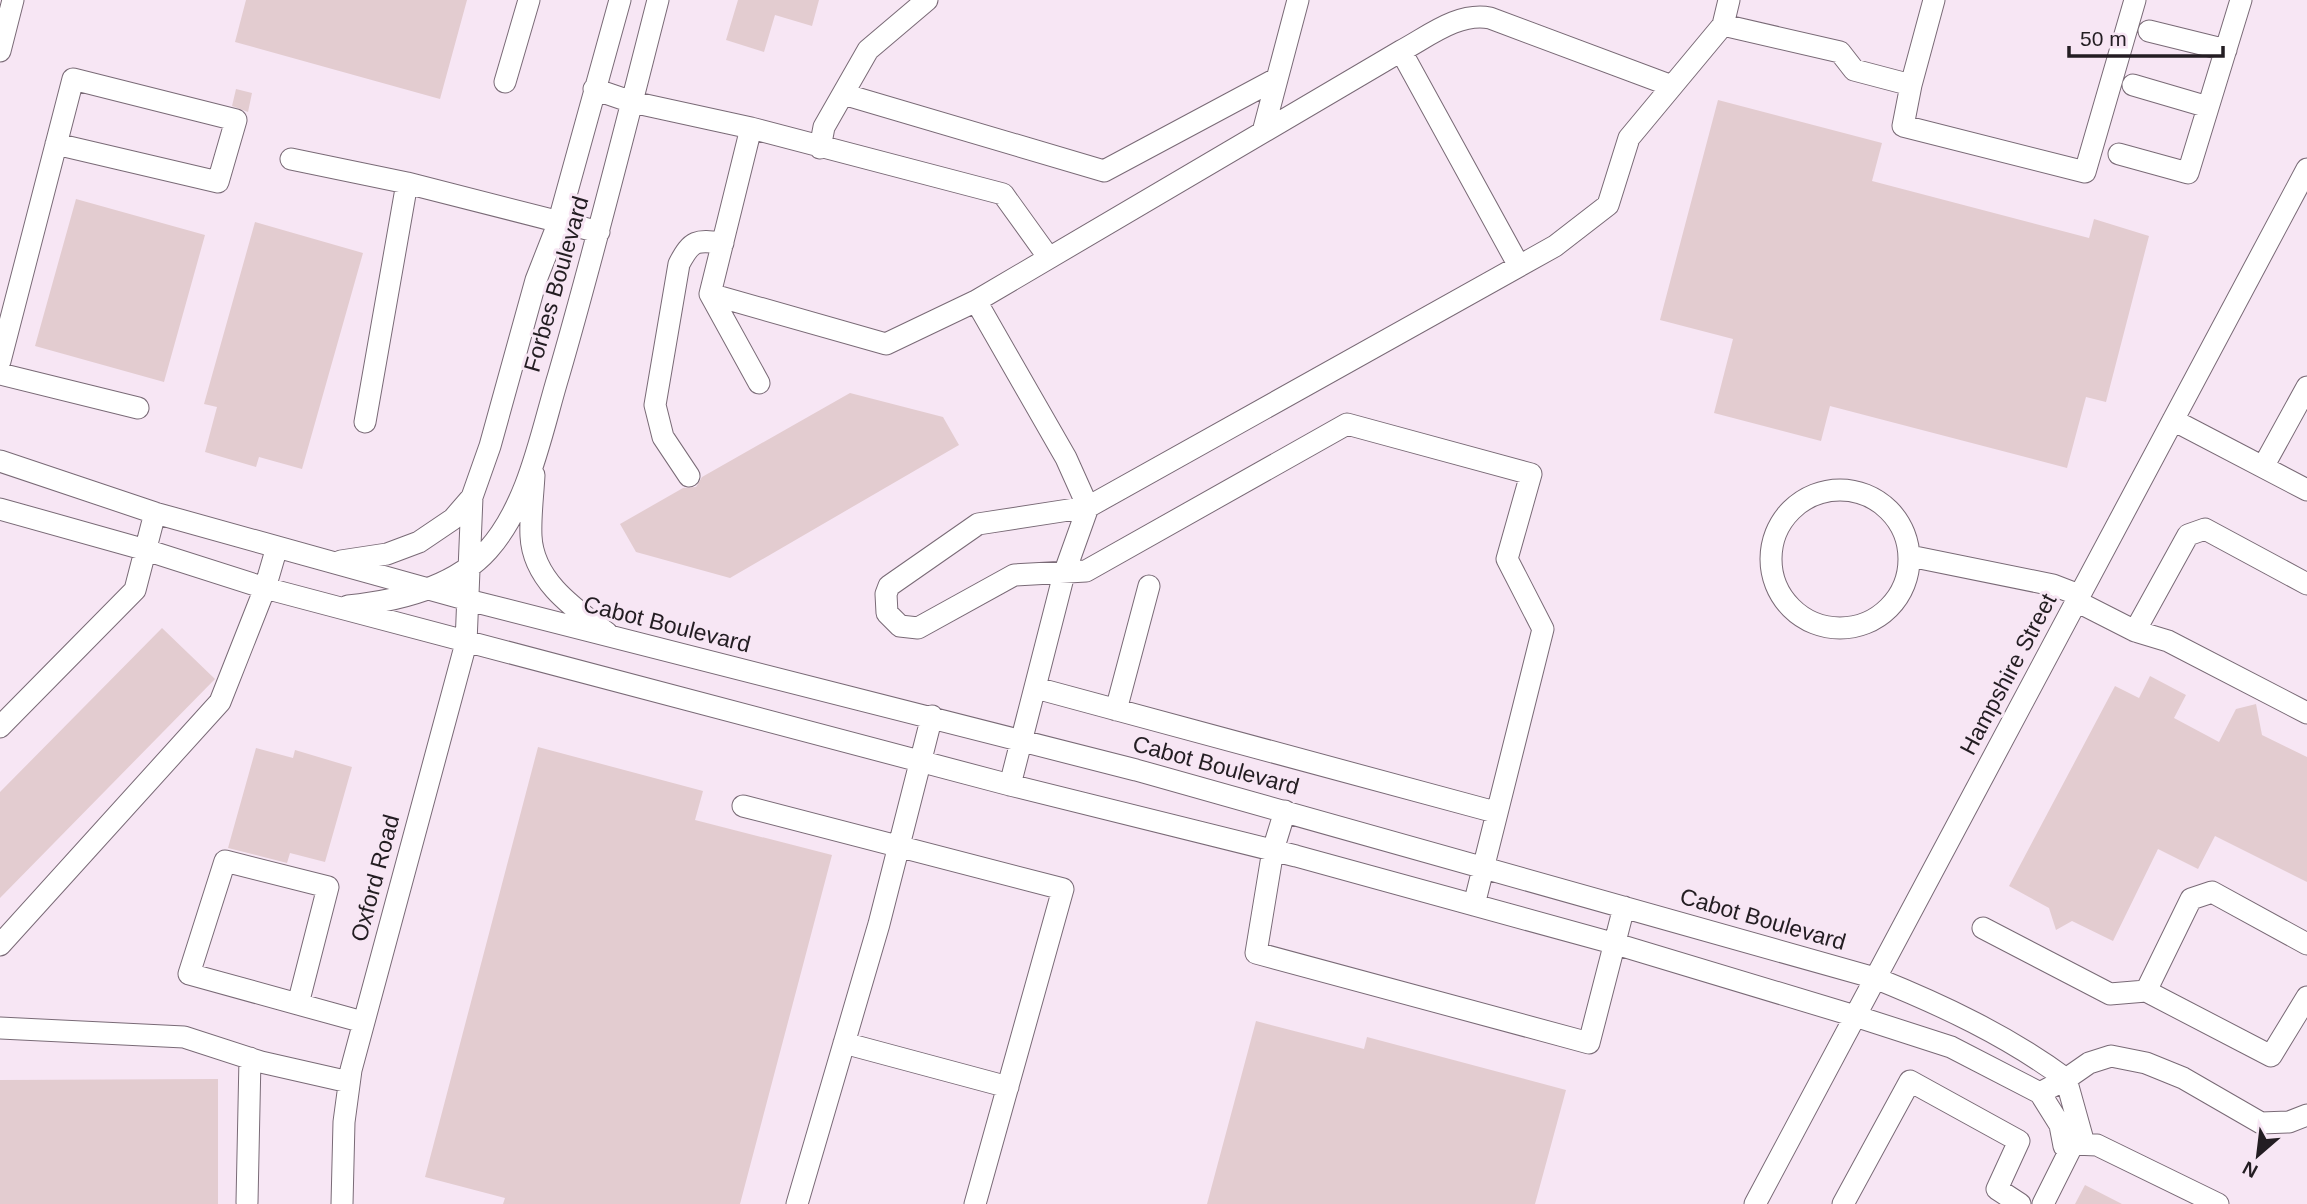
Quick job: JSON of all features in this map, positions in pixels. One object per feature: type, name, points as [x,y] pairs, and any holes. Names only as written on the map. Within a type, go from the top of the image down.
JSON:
[{"type":"street","points":[[0,51],[13,0]]},
{"type":"street","points":[[505,82],[529,0]]},
{"type":"street","name":"Forbes Boulevard","points":[[470,567],[472,497],[488,454],[537,280],[558,224],[620,0]]},
{"type":"street","name":"Forbes Boulevard","points":[[0,509],[146,550],[265,589],[336,607],[390,599],[427,588],[448,581],[470,567],[488,550],[513,513],[534,457],[599,232],[658,0]]},
{"type":"street","points":[[820,148],[824,127],[868,51],[927,0]]},
{"type":"street","points":[[1263,132],[1298,0]]},
{"type":"street","points":[[1474,905],[1543,629],[1507,559],[1531,474],[1347,424],[1086,572],[1014,575],[918,628],[909,629],[893,620],[885,604],[886,594],[895,579],[978,524],[1088,506],[1555,246],[1608,205],[1629,138],[1723,25],[1729,0]]},
{"type":"street","points":[[1934,0],[1903,126],[2085,172],[2135,0]]},
{"type":"street","points":[[2119,154],[2188,173],[2239,0]]},
{"type":"street","points":[[710,293],[886,344],[976,302],[1401,51],[1463,18],[1476,15],[1672,86]]},
{"type":"street","points":[[1723,25],[1840,52],[1854,70],[1911,85]]},
{"type":"street","points":[[2149,31],[2225,50]]},
{"type":"street","points":[[1401,51],[1519,266]]},
{"type":"street","points":[[0,360],[56,144],[73,79],[236,120],[218,182],[56,144]]},
{"type":"street","points":[[843,94],[1104,171],[1276,79]]},
{"type":"street","points":[[2133,85],[2208,107]]},
{"type":"street","points":[[594,89],[632,102],[751,128],[1003,194],[1049,258]]},
{"type":"street","points":[[751,128],[710,293],[760,383]]},
{"type":"street","points":[[291,159],[407,183],[558,224],[599,232]]},
{"type":"street","name":"Hampshire Street","points":[[1755,1204],[2307,169]]},
{"type":"street","points":[[365,422],[407,183]]},
{"type":"street","points":[[689,475],[663,437],[655,405],[679,264],[687,247],[699,240],[723,243]]},
{"type":"street","points":[[976,302],[1066,458],[1088,506],[1063,574],[1010,785]]},
{"type":"street","points":[[0,374],[138,408]]},
{"type":"street","points":[[2263,467],[2307,387]]},
{"type":"street","points":[[2173,420],[2307,490]]},
{"type":"street","points":[[534,457],[530,537],[536,559],[563,600],[614,639]]},
{"type":"street","name":"Forbes Boulevard","points":[[0,461],[155,513],[331,562],[387,554],[410,546],[434,534],[453,519],[472,497]]},
{"type":"street","points":[[1842,490],[1859,492],[1889,509],[1903,531],[1910,556],[1903,590],[1894,604],[1881,616],[1848,628],[1814,623],[1786,603],[1772,571],[1771,554],[1774,536],[1794,508],[1824,491],[1842,490]]},
{"type":"street","points":[[0,727],[135,590],[155,513]]},
{"type":"street","points":[[2135,631],[2188,534],[2205,530],[2307,584]]},
{"type":"street","points":[[0,945],[220,702],[265,589],[277,547]]},
{"type":"street","points":[[1910,556],[2053,585],[2135,631],[2168,641],[2307,713]]},
{"type":"street","name":"Cabot Boulevard","points":[[331,562],[614,639],[1022,740],[1285,811],[1875,978],[1928,999],[2033,1054],[2066,1079]]},
{"type":"street","name":"Oxford Road","points":[[342,1204],[343,1137],[349,1082],[466,643],[470,567]]},
{"type":"street","points":[[1116,710],[1149,586]]},
{"type":"street","points":[[336,607],[921,762],[1273,850],[1616,944],[1855,1016],[1951,1047],[2011,1075],[2040,1093],[2060,1125],[2064,1146],[2083,1140],[2066,1079]]},
{"type":"street","points":[[1036,688],[1496,812]]},
{"type":"street","points":[[797,1204],[900,845],[932,716]]},
{"type":"street","points":[[743,806],[1063,889],[975,1204]]},
{"type":"street","points":[[1285,811],[1273,850],[1256,953],[1589,1043],[1624,907]]},
{"type":"street","points":[[299,1004],[328,887],[225,861],[189,974],[363,1022]]},
{"type":"street","points":[[2146,991],[2191,898],[2212,892],[2307,944]]},
{"type":"street","points":[[1983,928],[2110,995],[2146,991],[2271,1056],[2307,998]]},
{"type":"street","points":[[0,1028],[184,1037],[250,1058],[349,1082]]},
{"type":"street","points":[[844,1043],[1007,1087]]},
{"type":"street","points":[[2040,1093],[2066,1079],[2088,1062],[2111,1056],[2146,1063],[2183,1078],[2260,1123],[2289,1122],[2307,1115]]},
{"type":"street","points":[[247,1202],[250,1058]]},
{"type":"street","points":[[1843,1204],[1910,1081],[2019,1141],[1997,1189],[2020,1204]]},
{"type":"street","points":[[2043,1204],[2073,1144]]},
{"type":"street","points":[[2073,1144],[2097,1145],[2218,1204]]},
{"type":"building","points":[[246,0],[467,0],[440,99],[235,42]]},
{"type":"building","points":[[738,0],[819,0],[812,26],[775,15],[764,52],[726,40]]},
{"type":"building","points":[[236,89],[252,93],[248,112],[232,106]]},
{"type":"building","points":[[1718,100],[1882,143],[1872,181],[2089,238],[2094,219],[2149,236],[2106,402],[2086,397],[2067,468],[1830,406],[1821,441],[1714,413],[1733,339],[1660,320]]},
{"type":"building","points":[[76,199],[205,235],[164,382],[35,346]]},
{"type":"building","points":[[255,222],[363,253],[302,469],[259,457],[256,467],[205,452],[217,407],[204,404]]},
{"type":"building","points":[[850,393],[943,417],[959,445],[730,578],[636,552],[620,524],[683,488],[696,487],[702,477]]},
{"type":"building","points":[[162,628],[215,679],[0,898],[0,792]]},
{"type":"building","points":[[2150,676],[2186,695],[2174,718],[2219,742],[2236,709],[2256,704],[2262,735],[2307,757],[2307,882],[2215,836],[2198,869],[2158,849],[2113,941],[2072,921],[2056,930],[2049,908],[2009,886],[2115,686],[2139,698]]},
{"type":"building","points":[[538,747],[703,791],[695,820],[832,855],[740,1204],[503,1204],[505,1198],[425,1177]]},
{"type":"building","points":[[256,748],[293,758],[295,750],[352,767],[325,862],[290,853],[287,863],[228,848]]},
{"type":"building","points":[[1256,1021],[1364,1049],[1367,1037],[1566,1090],[1535,1204],[1207,1204]]},
{"type":"building","points":[[218,1079],[218,1204],[0,1204],[0,1080]]},
{"type":"building","points":[[2085,1185],[2122,1204],[2075,1204]]}]
